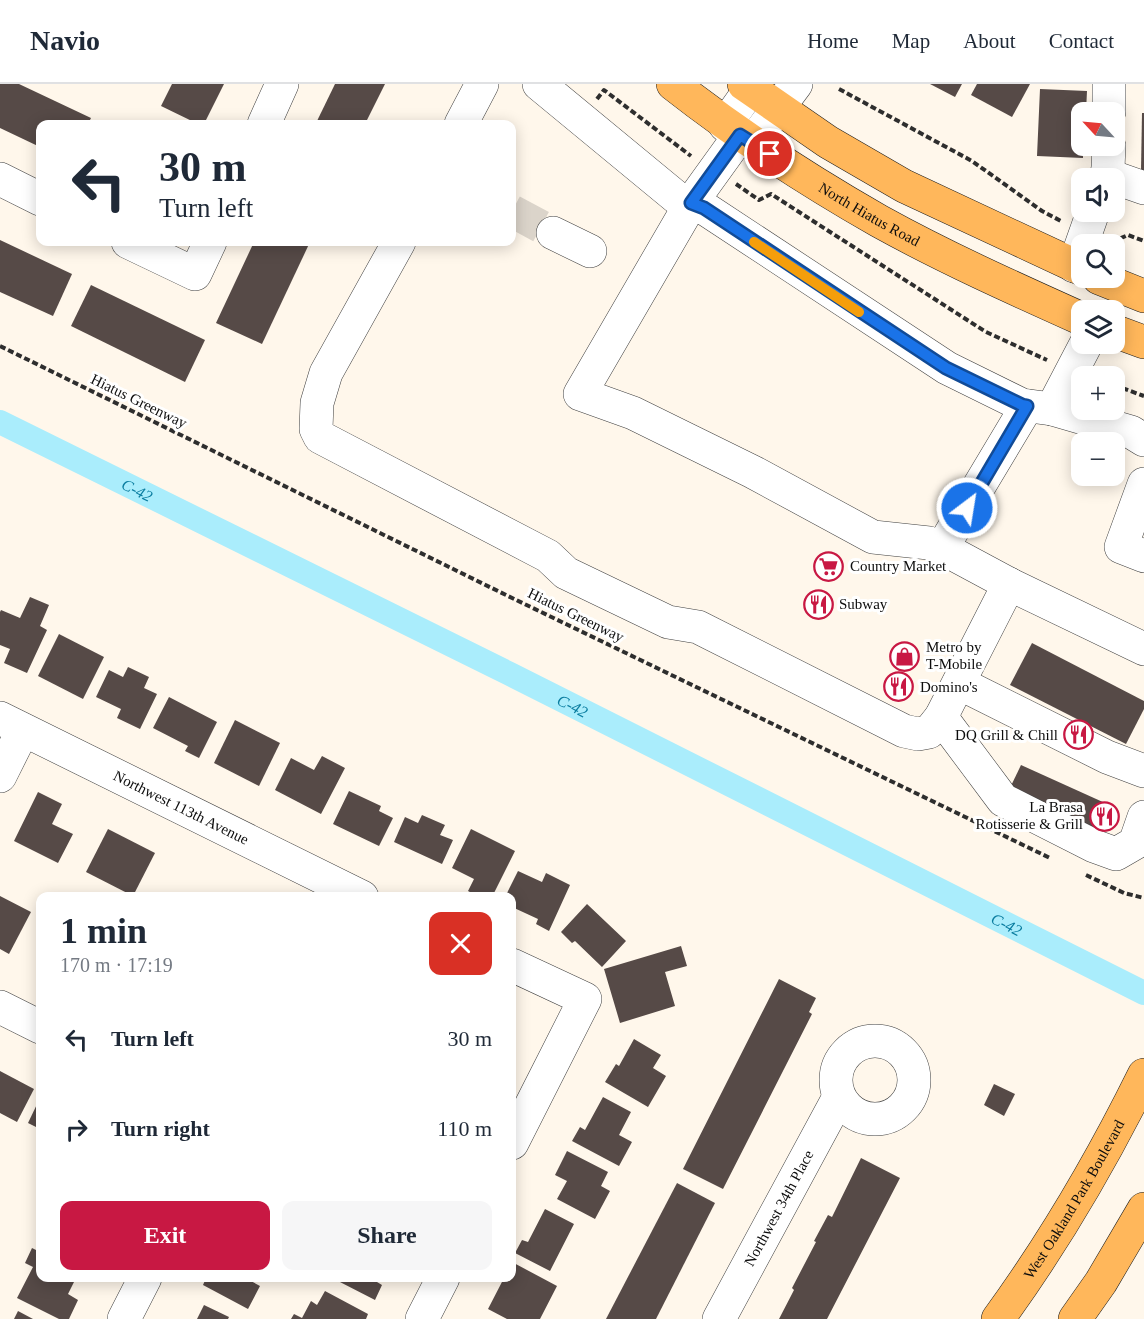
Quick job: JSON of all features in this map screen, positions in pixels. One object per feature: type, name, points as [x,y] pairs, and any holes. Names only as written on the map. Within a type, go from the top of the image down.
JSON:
[{"type":"main road","name":"North Hiatus Road","points":[[673,84],[739,134],[880,221],[984,274],[1071,313]]},
{"type":"main road","points":[[750,86],[787,96],[828,142],[904,186],[1071,264]]},
{"type":"main road","points":[[1125,288],[1144,296]]},
{"type":"main road","points":[[1125,336],[1144,342]]},
{"type":"main road","name":"West Oakland Park Boulevard","points":[[998,1319],[1058,1233],[1142,1079]]},
{"type":"main road","points":[[1075,1319],[1101,1282],[1144,1209]]},
{"type":"street","points":[[266,120],[282,84]]},
{"type":"street","points":[[463,120],[482,84]]},
{"type":"street","points":[[539,84],[676,197],[704,208],[946,368],[1022,405],[1040,407],[1131,432],[1144,440]]},
{"type":"street","points":[[1109,84],[1109,102]]},
{"type":"street","points":[[739,134],[750,86]]},
{"type":"street","points":[[787,96],[739,134],[691,203],[580,393],[628,410],[753,472],[873,537],[929,543],[942,548],[1009,584],[1144,649]]},
{"type":"street","points":[[1107,166],[1144,188]]},
{"type":"street","points":[[0,179],[36,197]]},
{"type":"street","points":[[553,233],[590,251]]},
{"type":"street","points":[[137,246],[195,274],[208,246]]},
{"type":"street","points":[[397,246],[326,373],[317,403],[316,429],[320,437],[548,556],[566,573],[668,622],[698,627],[904,731],[918,734],[929,732],[941,717],[1009,584]]},
{"type":"street","points":[[942,548],[1040,407],[1079,356]]},
{"type":"street","points":[[1144,484],[1121,547],[1144,556]]},
{"type":"street","points":[[959,682],[1107,757],[1144,771]]},
{"type":"street","points":[[941,717],[1003,800],[1094,846],[1116,854],[1135,843],[1144,817]]},
{"type":"street","points":[[0,776],[12,724]]},
{"type":"street","name":"Northwest 113th Avenue","points":[[12,724],[344,892]]},
{"type":"street","points":[[516,967],[585,999],[516,1135]]},
{"type":"street","points":[[0,1007],[36,1025]]},
{"type":"street","name":"Northwest 34th Place","points":[[719,1319],[839,1097]]},
{"type":"street","points":[[124,1319],[143,1282]]},
{"type":"street","points":[[422,1319],[441,1282]]},
{"type":"path","points":[[839,89],[972,160],[1042,211],[1089,223],[1109,243],[1128,235],[1144,241]]},
{"type":"path","points":[[578,116],[592,105],[604,90],[692,157],[759,200],[771,194],[986,332],[1079,356]]},
{"type":"path","name":"Hiatus Greenway","points":[[0,346],[508,596],[1059,862]]},
{"type":"path","points":[[1125,389],[1144,396]]},
{"type":"path","points":[[1081,873],[1124,893],[1144,898]]},
{"type":"building","points":[[0,84],[19,84],[91,118],[90,120],[36,120],[36,145],[0,128]]},
{"type":"building","points":[[172,84],[224,84],[206,120],[190,120],[161,106]]},
{"type":"building","points":[[335,84],[385,84],[367,120],[317,120]]},
{"type":"building","points":[[930,84],[962,84],[955,97]]},
{"type":"building","points":[[977,84],[1030,84],[1012,117],[971,95]]},
{"type":"building","points":[[1040,89],[1087,91],[1086,102],[1071,102],[1071,156],[1083,156],[1083,158],[1037,156]]},
{"type":"building","points":[[1142,113],[1144,113],[1144,170],[1141,170]]},
{"type":"building","points":[[0,240],[72,274],[53,316],[0,292]]},
{"type":"building","points":[[252,246],[308,246],[262,344],[216,323]]},
{"type":"building","points":[[91,285],[205,340],[185,382],[71,326]]},
{"type":"building","points":[[30,597],[49,605],[40,626],[47,630],[27,673],[4,663],[10,649],[0,645],[0,612],[1,610],[20,618]]},
{"type":"building","points":[[59,634],[104,657],[83,699],[38,676]]},
{"type":"building","points":[[1032,643],[1144,701],[1144,709],[1126,744],[1010,685]]},
{"type":"building","points":[[128,667],[149,677],[144,688],[157,694],[140,729],[117,718],[121,709],[96,697],[109,670],[123,677]]},
{"type":"building","points":[[169,697],[217,722],[199,758],[185,751],[188,746],[153,728]]},
{"type":"building","points":[[235,720],[280,743],[259,786],[214,763]]},
{"type":"building","points":[[322,756],[345,768],[321,814],[275,790],[291,758],[314,770]]},
{"type":"building","points":[[1021,765],[1105,803],[1093,829],[1009,790]]},
{"type":"building","points":[[349,791],[381,806],[379,811],[393,818],[379,846],[333,824]]},
{"type":"building","points":[[38,792],[62,804],[52,824],[73,834],[58,863],[14,841]]},
{"type":"building","points":[[422,815],[445,825],[440,835],[453,840],[442,864],[394,842],[405,817],[418,823]]},
{"type":"building","points":[[108,829],[155,853],[135,892],[125,892],[86,872]]},
{"type":"building","points":[[471,829],[515,851],[494,892],[468,891],[474,879],[452,868]]},
{"type":"building","points":[[518,871],[542,882],[546,873],[570,885],[549,931],[536,924],[538,919],[516,909],[516,892],[508,892]]},
{"type":"building","points":[[0,896],[31,912],[9,954],[0,949]]},
{"type":"building","points":[[587,904],[626,941],[602,967],[575,941],[572,943],[561,932]]},
{"type":"building","points":[[681,946],[687,966],[665,972],[675,1006],[620,1023],[604,969]]},
{"type":"building","points":[[779,979],[816,998],[809,1012],[812,1014],[723,1189],[683,1169]]},
{"type":"building","points":[[634,1039],[661,1055],[653,1068],[666,1076],[648,1107],[605,1082],[616,1064],[619,1066]]},
{"type":"building","points":[[0,1071],[34,1089],[17,1122],[0,1113]]},
{"type":"building","points":[[994,1084],[1015,1094],[1004,1116],[984,1105]]},
{"type":"building","points":[[603,1097],[631,1112],[619,1135],[632,1142],[619,1166],[572,1141],[580,1127],[585,1130]]},
{"type":"building","points":[[36,1106],[36,1127],[28,1123]]},
{"type":"building","points":[[567,1151],[608,1172],[601,1186],[610,1191],[595,1219],[557,1199],[567,1181],[555,1175]]},
{"type":"building","points":[[861,1158],[900,1178],[827,1319],[779,1319],[816,1242],[814,1241],[828,1215],[832,1217]]},
{"type":"building","points":[[677,1183],[715,1203],[656,1319],[606,1319]]},
{"type":"building","points":[[545,1209],[574,1224],[550,1271],[516,1254],[522,1240],[528,1242]]},
{"type":"building","points":[[32,1248],[36,1250],[36,1282],[74,1282],[68,1294],[78,1300],[69,1319],[59,1319],[17,1298],[33,1267],[25,1263]]},
{"type":"building","points":[[516,1264],[557,1286],[540,1319],[507,1319],[488,1309],[502,1282],[516,1282]]},
{"type":"building","points":[[204,1282],[253,1282],[260,1286],[248,1309],[203,1285]]},
{"type":"building","points":[[340,1282],[377,1282],[382,1285],[375,1300]]},
{"type":"building","points":[[325,1291],[368,1314],[366,1319],[291,1319],[294,1314],[302,1318],[311,1301],[317,1305]]},
{"type":"building","points":[[204,1305],[229,1317],[228,1319],[197,1319]]},
{"type":"building","points":[[18,1311],[33,1319],[14,1319]]},
{"type":"waterway","name":"C-42","points":[[0,422],[510,674],[1144,993]]},
{"type":"tunnel","points":[[516,213],[553,233]]},
{"type":"slow traffic","points":[[754,242],[859,312]]},
{"type":"place","name":"Country Market","points":[[829,566]]},
{"type":"place","name":"Subway","points":[[818,604]]},
{"type":"place","name":"Metro by T-Mobile","points":[[905,656]]},
{"type":"place","name":"Domino's","points":[[899,687]]},
{"type":"place","name":"DQ Grill & Chill","points":[[1079,735]]},
{"type":"place","name":"La Brasa Rotisserie & Grill","points":[[1104,816]]},
{"type":"route","points":[[770,154],[740,135],[691,203],[704,208],[946,368],[1027,406],[967,508]]}]
